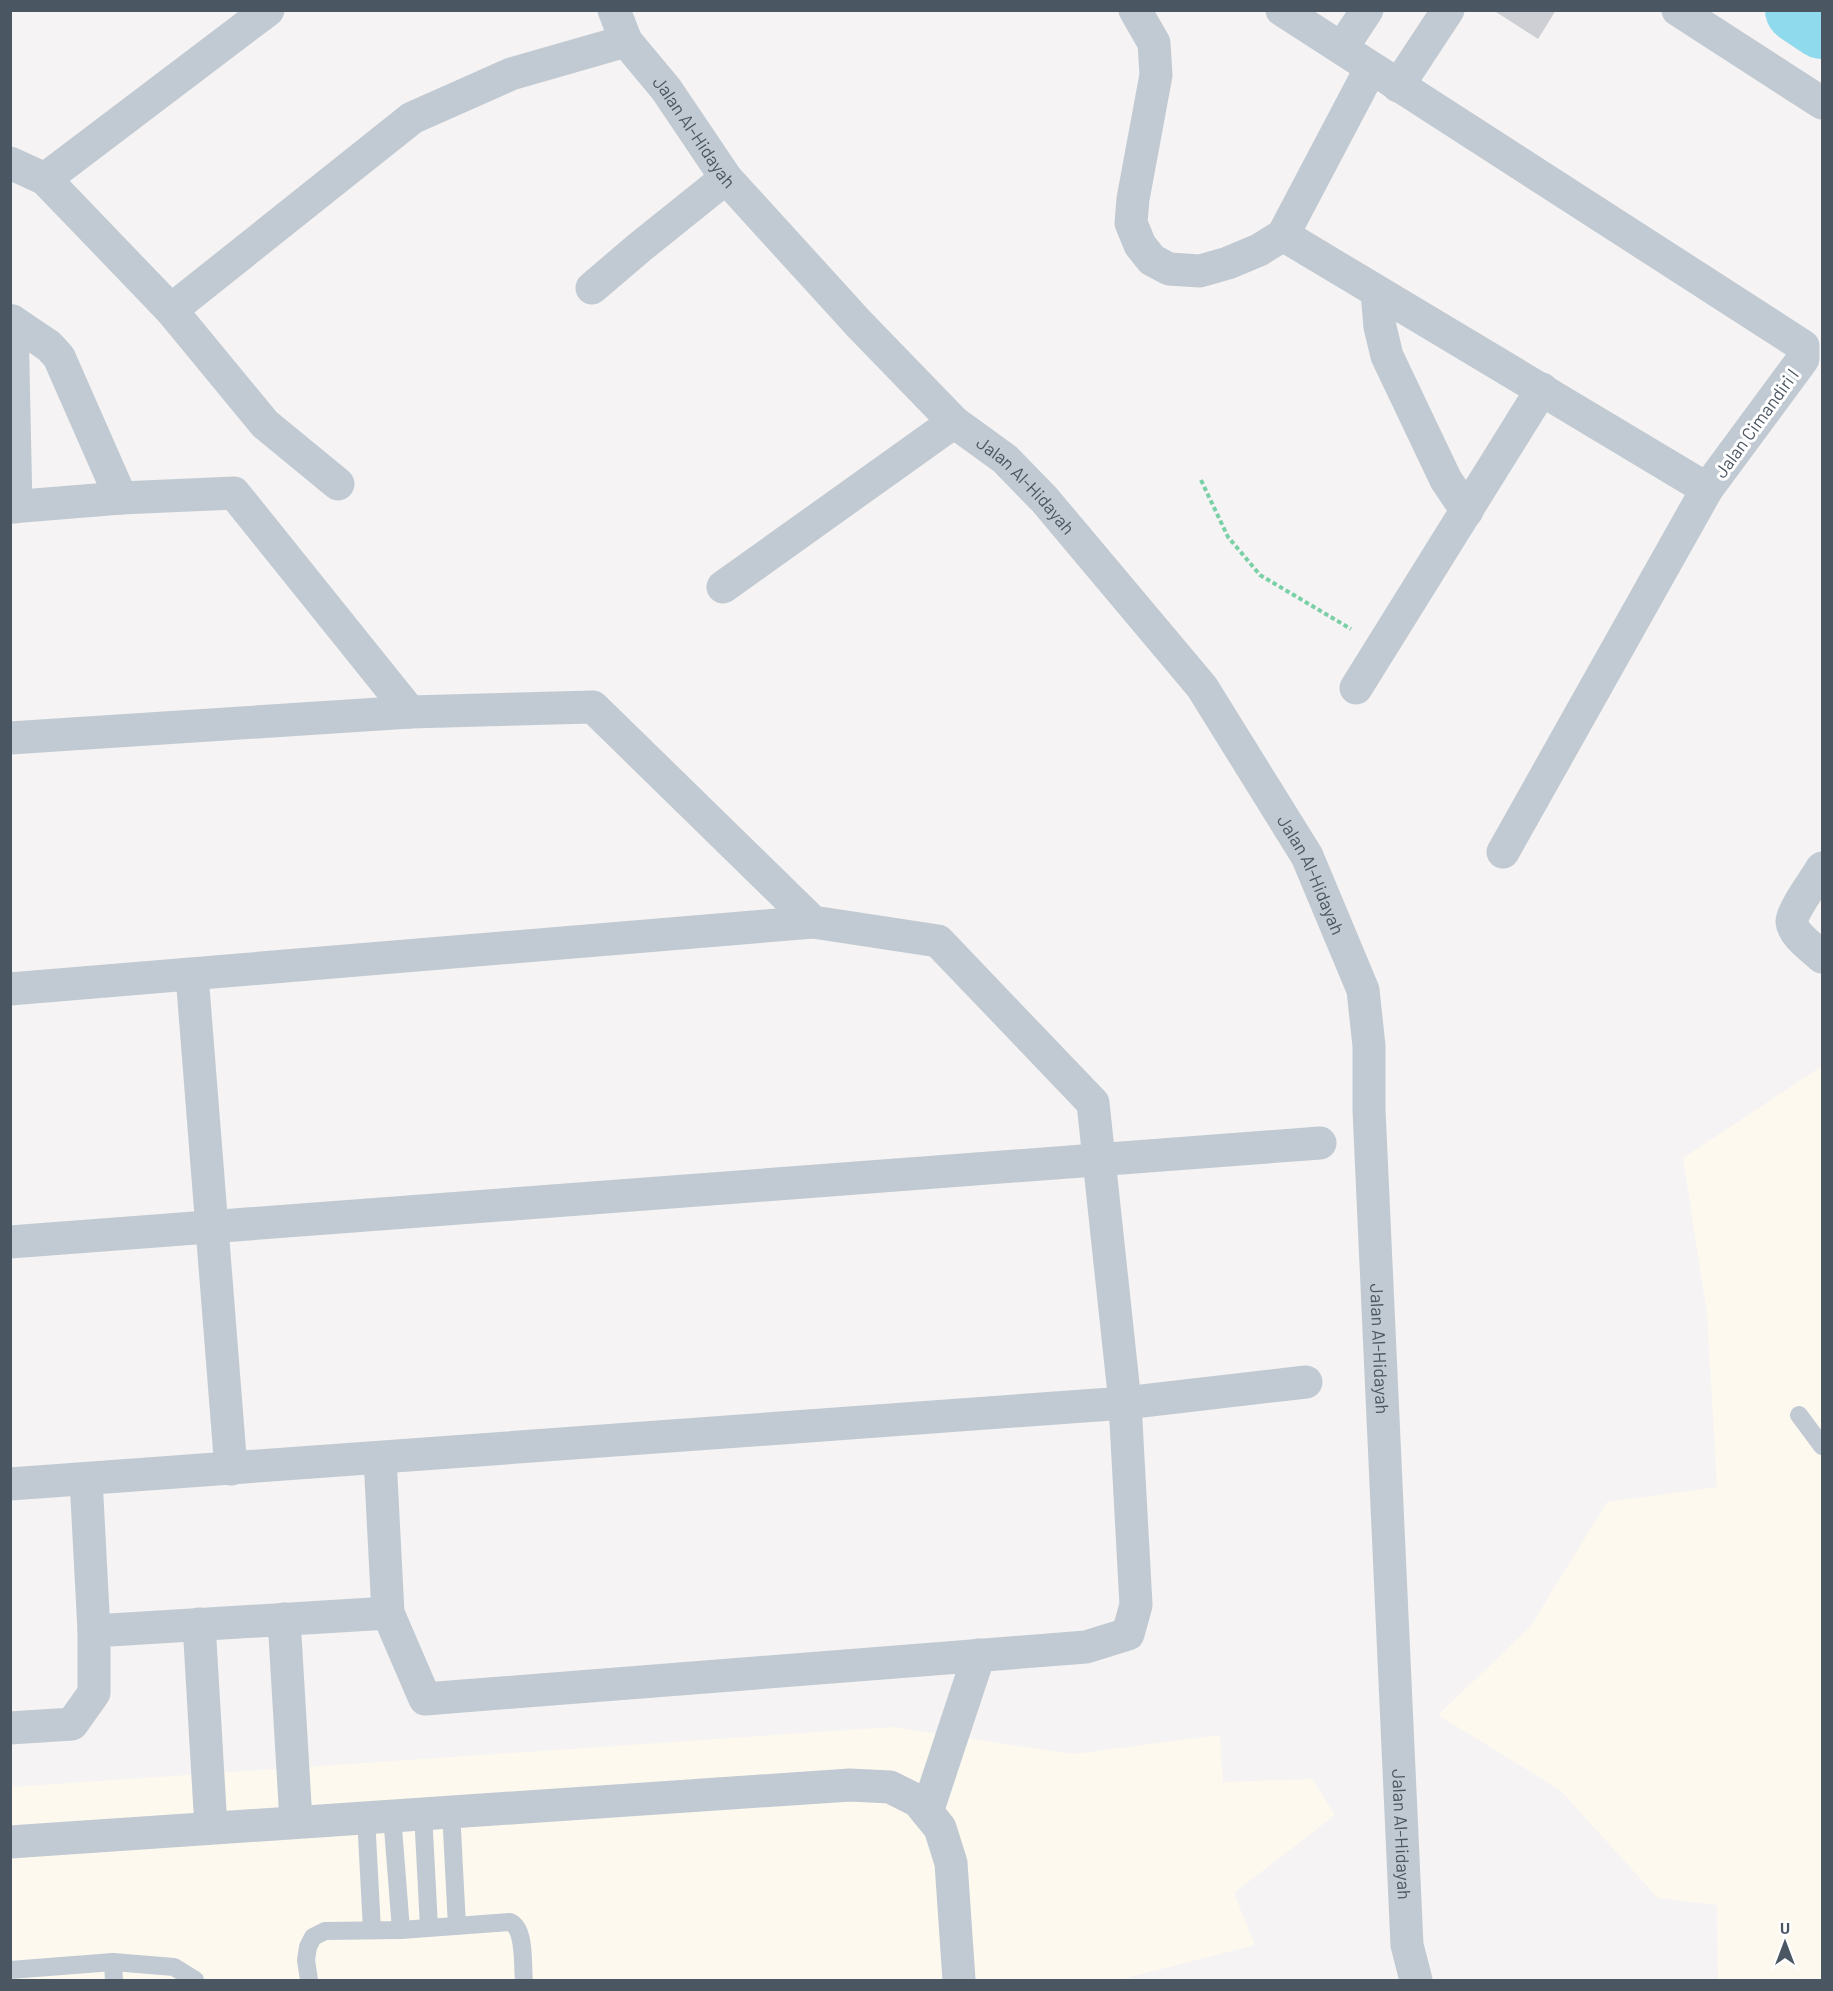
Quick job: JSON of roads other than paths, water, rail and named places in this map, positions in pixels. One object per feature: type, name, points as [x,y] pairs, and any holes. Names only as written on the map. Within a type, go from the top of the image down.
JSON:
[{"type":"street","points":[[45,179],[268,10]]},
{"type":"street","name":"Jalan Al-Hidayah","points":[[614,10],[626,41],[666,89],[726,178],[859,324],[954,422],[1005,459],[1044,499],[1202,687],[1307,856],[1363,990],[1369,1046],[1369,1122],[1407,1945],[1416,1980]]},
{"type":"street","points":[[1136,10],[1154,43],[1156,75],[1133,199],[1131,223],[1140,245],[1152,260],[1169,269],[1200,271],[1228,263],[1259,250],[1282,235],[1371,68]]},
{"type":"street","name":"Jalan Cimandiri I","points":[[1282,10],[1803,346],[1803,359],[1707,489],[1503,852]]},
{"type":"street","points":[[1342,48],[1367,10]]},
{"type":"street","points":[[1398,86],[1448,10]]},
{"type":"street","points":[[1678,10],[1822,104]]},
{"type":"street","points":[[171,310],[412,118],[511,74],[626,41]]},
{"type":"street","points":[[10,163],[45,179],[171,310],[265,424],[338,484]]},
{"type":"street","points":[[592,288],[726,178]]},
{"type":"street","points":[[1282,235],[1707,489]]},
{"type":"street","points":[[1377,292],[1380,327],[1387,356],[1446,480],[1467,511]]},
{"type":"street","points":[[121,498],[59,357],[49,346],[12,321],[13,507],[121,498],[234,493],[410,712]]},
{"type":"street","points":[[1356,688],[1542,389]]},
{"type":"street","points":[[723,587],[954,422]]},
{"type":"street","points":[[10,738],[410,712],[593,707],[813,922]]},
{"type":"street","points":[[1822,868],[1792,922],[1797,932],[1822,957]]},
{"type":"street","points":[[10,989],[813,922],[938,941],[1093,1102],[1125,1403],[1136,1605],[1128,1634],[1086,1647],[425,1699],[388,1613],[380,1458]]},
{"type":"street","points":[[192,975],[231,1469]]},
{"type":"street","points":[[10,1242],[1320,1143]]},
{"type":"street","points":[[10,1484],[1125,1403],[1306,1382]]},
{"type":"street","points":[[10,1728],[72,1724],[94,1693],[94,1631],[86,1479]]},
{"type":"street","points":[[94,1631],[388,1613]]},
{"type":"street","points":[[284,1619],[296,1821]]},
{"type":"street","points":[[199,1624],[211,1827]]},
{"type":"street","points":[[927,1812],[979,1655]]},
{"type":"street","points":[[10,1842],[850,1785],[890,1787],[918,1801],[940,1828],[951,1863],[958,1980]]},
{"type":"lane","points":[[1799,1415],[1822,1446]]},
{"type":"lane","points":[[408,1814],[458,1926]]},
{"type":"lane","points":[[408,1814],[429,1927]]},
{"type":"lane","points":[[401,1929],[408,1814]]},
{"type":"lane","points":[[372,1930],[408,1814]]},
{"type":"lane","points":[[309,1980],[306,1960],[308,1947],[313,1937],[326,1931],[510,1922],[517,1926],[520,1933],[524,1980]]},
{"type":"lane","points":[[10,1970],[53,1974],[174,1967],[195,1980]]},
{"type":"waterway","points":[[1798,10],[1822,26]]}]
